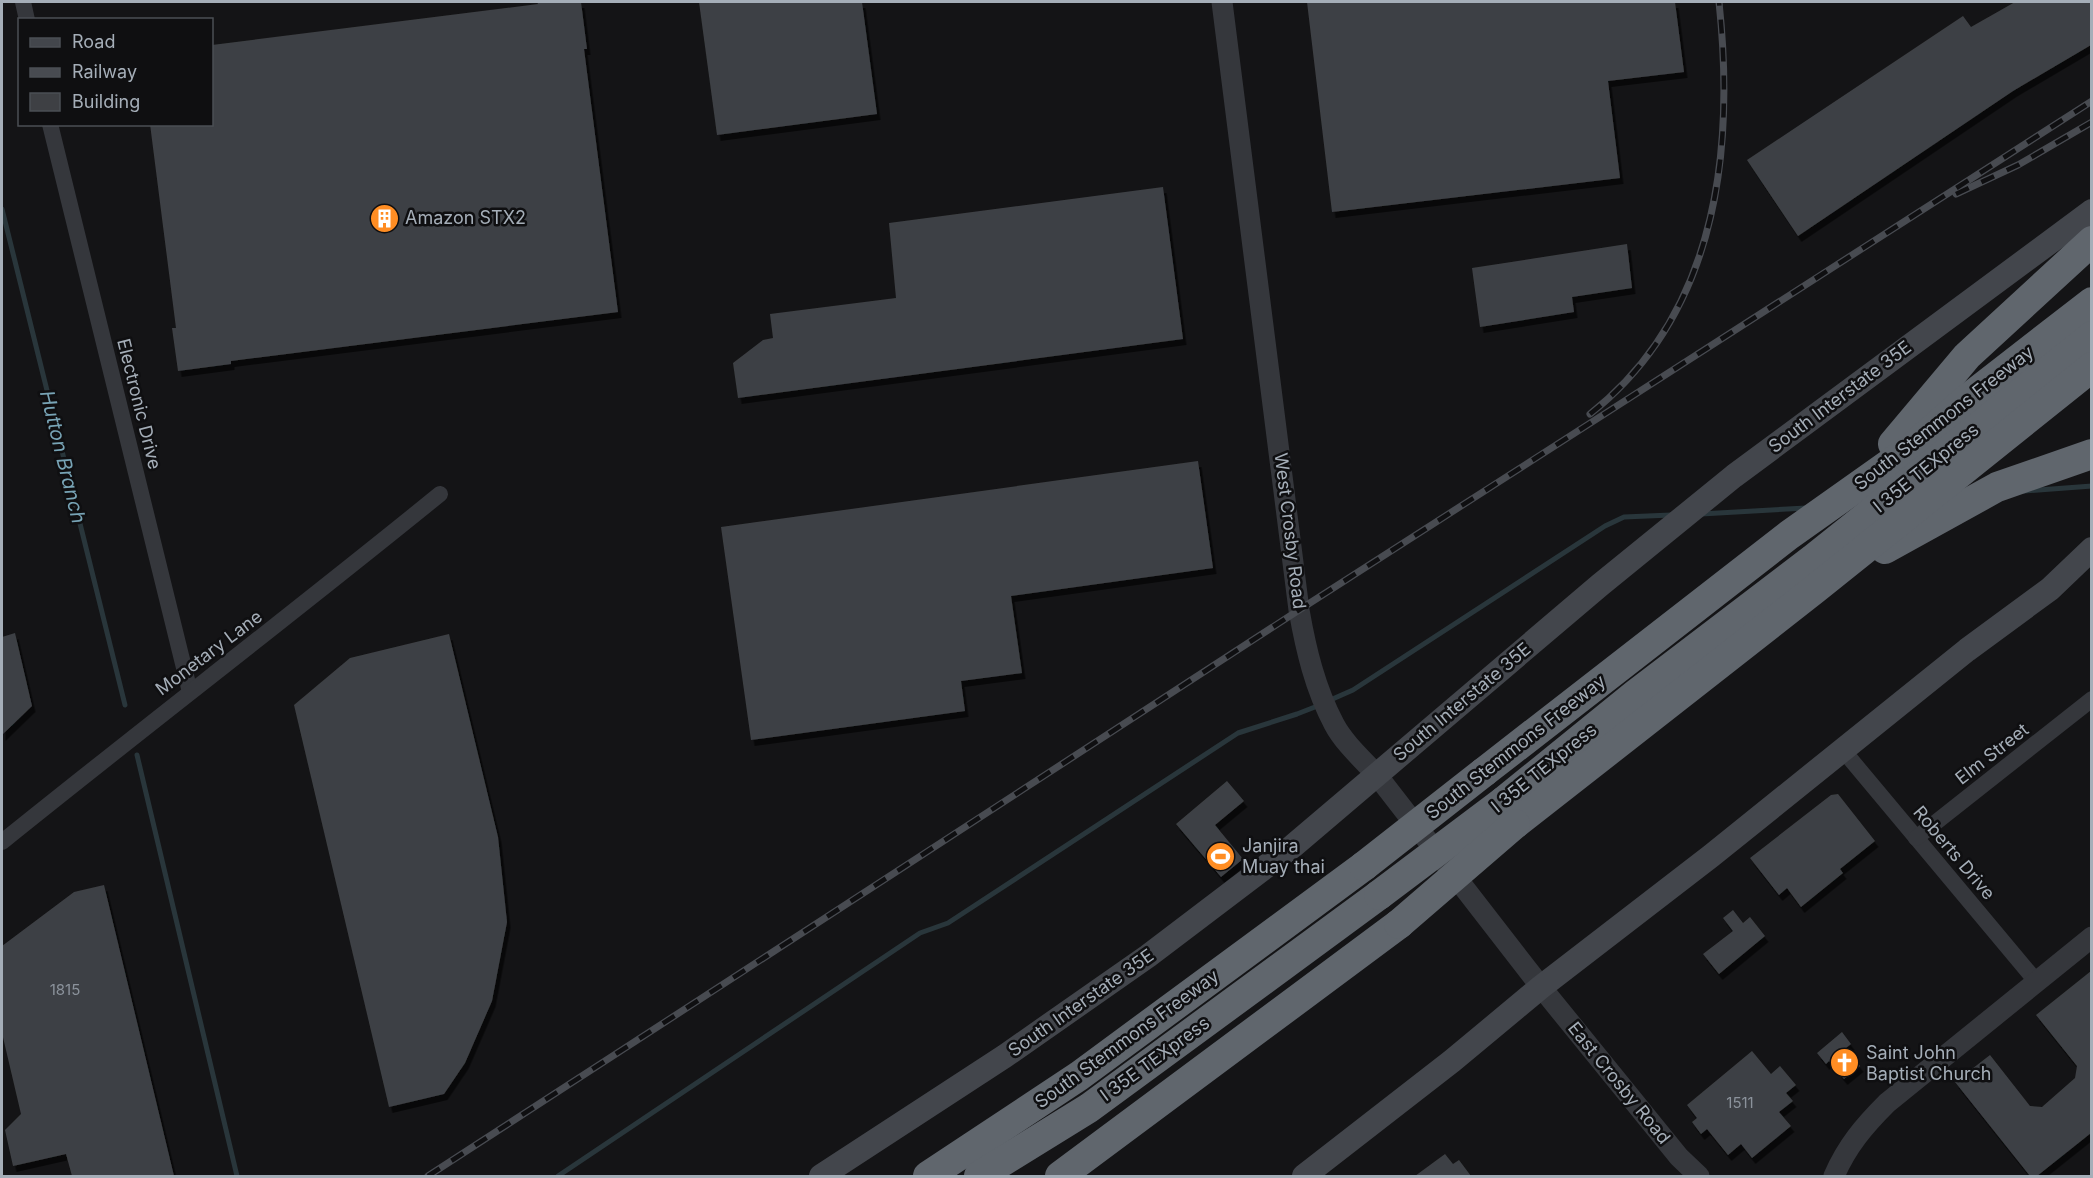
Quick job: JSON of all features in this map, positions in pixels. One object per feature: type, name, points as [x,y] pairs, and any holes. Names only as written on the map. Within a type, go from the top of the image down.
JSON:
[{"type":"highway","points":[[1858,486],[1967,356],[2091,241]]},
{"type":"highway","name":"South Stemmons Freeway","points":[[928,1176],[1079,1076],[1364,866],[1789,535],[1909,450],[1967,399],[2091,302]]},
{"type":"highway","name":"I 35E TEXpress","points":[[979,1176],[1089,1108],[1380,895],[1509,813],[1645,687],[1850,529],[2091,336]]},
{"type":"highway","points":[[1060,1176],[1399,924],[1509,813],[1815,589],[1889,527],[2091,367]]},
{"type":"highway","points":[[1815,589],[1997,487],[2091,453]]},
{"type":"main road","name":"South Interstate 35E","points":[[821,1176],[1005,1056],[1148,956],[1293,846],[1600,585],[1734,476],[2091,211]]},
{"type":"main road","points":[[1304,1176],[1452,1061],[1541,987],[1711,856],[1967,650],[2050,589],[2091,549]]},
{"type":"street","points":[[23,2],[27,18]]},
{"type":"street","name":"West Crosby Road","points":[[1222,2],[1299,610],[1314,679],[1335,726],[1376,774],[1541,987]]},
{"type":"street","name":"Electronic Drive","points":[[50,126],[190,692]]},
{"type":"street","name":"Monetary Lane","points":[[2,842],[190,692],[309,601],[440,494]]},
{"type":"street","name":"Elm Street","points":[[1916,838],[2091,699]]},
{"type":"street","name":"Roberts Drive","points":[[1842,749],[2036,981]]},
{"type":"street","points":[[1825,1176],[1838,1168],[1861,1130],[1887,1103],[2091,937]]},
{"type":"street","name":"East Crosby Road","points":[[1541,987],[1673,1149],[1699,1176]]},
{"type":"building","name":"Amazon STX2","points":[[537,2],[581,2],[587,49],[584,49],[618,312],[231,361],[231,364],[178,371],[172,328],[176,328],[150,126],[213,126],[213,45],[538,4]]},
{"type":"building","points":[[699,2],[862,2],[877,114],[717,135]]},
{"type":"building","points":[[1307,2],[1675,2],[1684,72],[1608,81],[1620,178],[1332,212]]},
{"type":"building","points":[[2015,2],[2091,2],[2091,45],[2013,91],[1798,236],[1747,160],[1963,16],[1971,27]]},
{"type":"building","points":[[1163,187],[1183,339],[738,398],[733,363],[763,340],[773,338],[770,314],[896,298],[889,223]]},
{"type":"building","points":[[1627,244],[1632,288],[1572,297],[1574,312],[1480,327],[1472,268]]},
{"type":"building","points":[[1198,461],[1213,568],[1011,596],[1022,673],[961,681],[965,711],[751,740],[721,527]]},
{"type":"building","points":[[15,633],[32,706],[2,735],[2,637]]},
{"type":"building","points":[[449,634],[498,837],[507,922],[492,1001],[465,1063],[444,1094],[389,1107],[294,705],[350,658]]},
{"type":"building","points":[[1227,781],[1244,801],[1215,825],[1243,859],[1221,877],[1176,824]]},
{"type":"building","points":[[1838,794],[1875,841],[1840,869],[1843,873],[1801,907],[1787,888],[1779,895],[1750,858],[1831,795]]},
{"type":"building","points":[[104,885],[174,1176],[72,1176],[66,1154],[13,1166],[5,1130],[21,1114],[2,1033],[2,946],[74,892]]},
{"type":"building","points":[[1733,910],[1743,923],[1750,917],[1765,936],[1719,974],[1703,954],[1733,931],[1723,918]]},
{"type":"building","points":[[2091,971],[2091,1133],[2037,1176],[2030,1176],[1955,1082],[1990,1055],[2030,1106],[2042,1107],[2075,1078],[2077,1066],[2036,1015]]},
{"type":"building","points":[[1842,1032],[1851,1044],[1846,1048],[1860,1066],[1844,1079],[1829,1061],[1826,1064],[1817,1053]]},
{"type":"building","points":[[1752,1051],[1771,1074],[1780,1066],[1796,1085],[1786,1093],[1793,1101],[1779,1112],[1791,1126],[1752,1158],[1741,1144],[1728,1155],[1707,1129],[1701,1134],[1692,1122],[1697,1118],[1687,1105]]},
{"type":"building","points":[[1445,1154],[1453,1164],[1459,1160],[1471,1176],[1415,1176]]},
{"type":"waterway","name":"Hutton Branch","points":[[2,209],[125,705]]},
{"type":"waterway","points":[[2024,491],[2092,486]]},
{"type":"waterway","points":[[1701,514],[1806,508]]},
{"type":"waterway","points":[[1328,701],[1353,690],[1605,526],[1624,517],[1671,515]]},
{"type":"waterway","points":[[558,1176],[920,933],[948,923],[1238,733],[1320,705]]},
{"type":"waterway","points":[[137,755],[237,1176]]},
{"type":"railway","points":[[1590,414],[1633,374],[1666,329],[1691,279],[1708,227],[1719,172],[1723,116],[1723,59],[1719,2]]},
{"type":"railway","points":[[428,1176],[1299,610],[2092,101]]},
{"type":"railway","points":[[1956,194],[2018,165],[2092,122]]},
{"type":"place","name":"Amazon STX2","points":[[384,218]]},
{"type":"place","name":"Janjira Muay thai","points":[[1221,856]]},
{"type":"place","name":"Saint John Baptist Church","points":[[1845,1063]]}]
